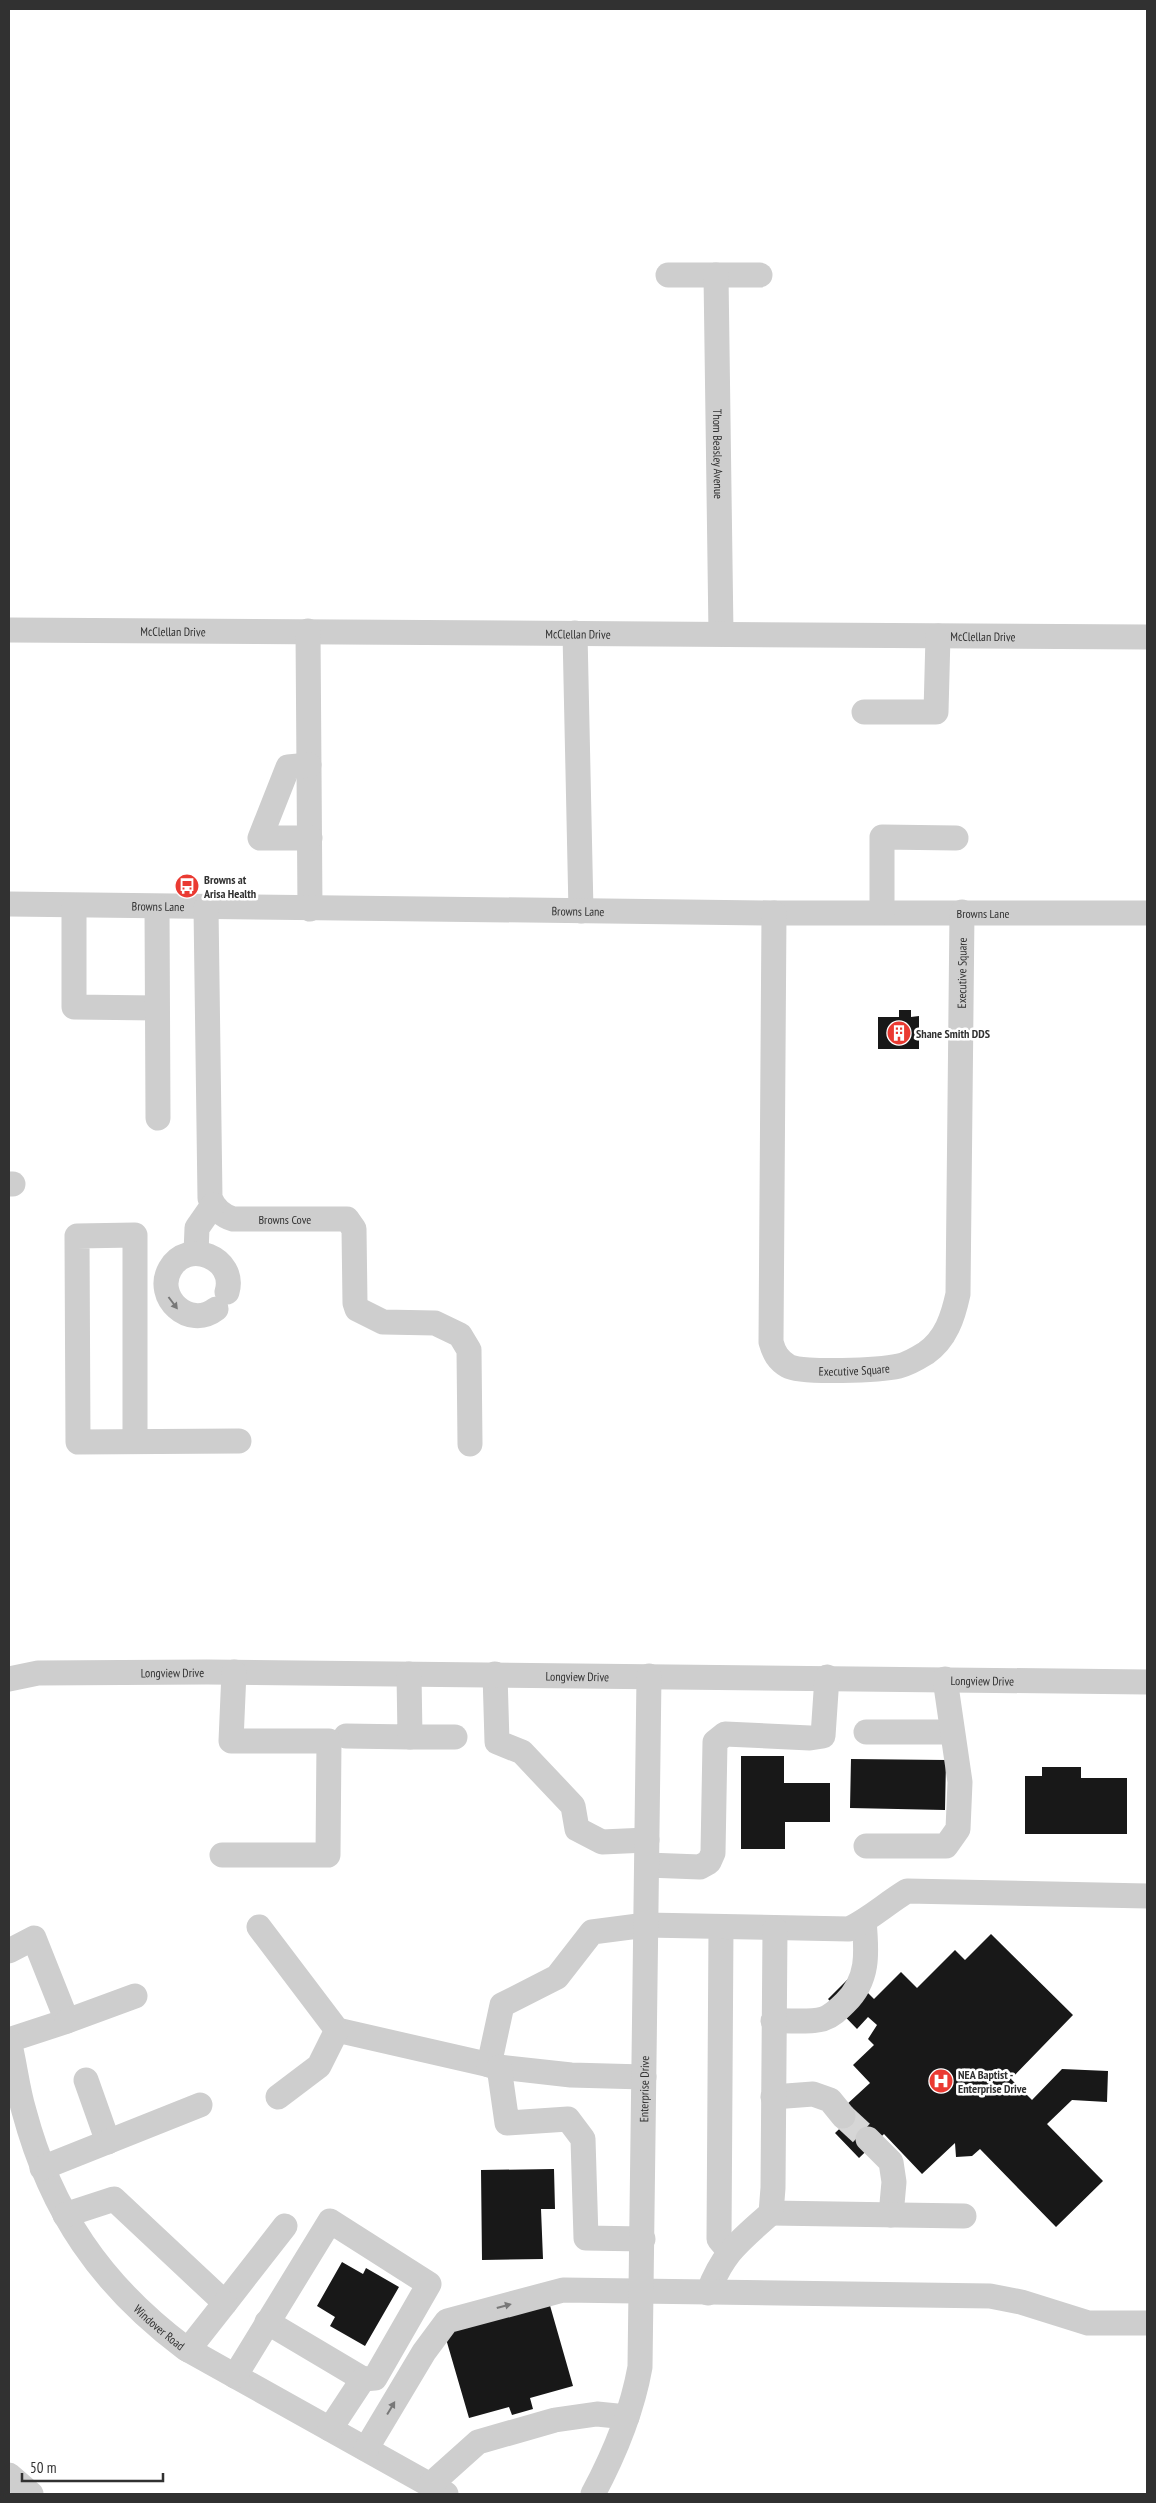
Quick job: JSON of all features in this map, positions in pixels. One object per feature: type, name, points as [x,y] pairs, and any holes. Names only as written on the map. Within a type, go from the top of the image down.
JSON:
[{"type":"street","points":[[668,275],[760,275]]},
{"type":"street","name":"Thom Beasley Avenue","points":[[716,275],[720,634]]},
{"type":"street","name":"McClellan Drive","points":[[9,630],[1147,637]]},
{"type":"street","points":[[308,631],[310,908]]},
{"type":"street","points":[[575,633],[581,911]]},
{"type":"street","points":[[864,712],[936,712],[938,636]]},
{"type":"street","points":[[310,765],[288,767],[260,838],[310,838]]},
{"type":"street","points":[[882,912],[882,837],[956,838]]},
{"type":"street","name":"Browns Lane","points":[[9,904],[206,908],[774,913],[1147,913]]},
{"type":"street","points":[[74,906],[74,1007],[157,1008]]},
{"type":"street","points":[[157,907],[158,1118]]},
{"type":"street","points":[[196,1253],[197,1228],[212,1205],[210,1198],[206,908]]},
{"type":"street","name":"Executive Square","points":[[774,913],[771,1342],[778,1359],[789,1367],[840,1370],[880,1369],[905,1365],[931,1349],[945,1333],[953,1319],[958,1294],[962,912]]},
{"type":"street","name":"Browns Cove","points":[[212,1205],[227,1218],[233,1219],[347,1219],[352,1223],[354,1229],[355,1303],[357,1308],[384,1322],[435,1323],[460,1336],[469,1350],[470,1444]]},
{"type":"street","points":[[136,1441],[135,1235],[77,1236],[78,1442],[239,1441]]},
{"type":"street","points":[[196,1253],[206,1254],[223,1267],[227,1276],[221,1301],[201,1316],[181,1312],[168,1296],[167,1276],[178,1260],[196,1253]]},
{"type":"street","points":[[135,1276],[167,1276]]},
{"type":"street","points":[[222,1855],[328,1855],[329,1741],[231,1741],[234,1672]]},
{"type":"street","name":"Longview Drive","points":[[9,1679],[38,1673],[234,1672],[1147,1682]]},
{"type":"street","points":[[409,1674],[410,1737]]},
{"type":"street","points":[[494,1674],[497,1742],[522,1752],[573,1806],[577,1829],[602,1842],[647,1840]]},
{"type":"street","name":"Enterprise Drive","points":[[594,2494],[622,2435],[640,2366],[643,2292],[649,1676]]},
{"type":"street","points":[[647,1865],[700,1867],[709,1862],[713,1853],[715,1742],[725,1734],[810,1738],[823,1736],[827,1677]]},
{"type":"street","points":[[866,1846],[946,1846],[958,1829],[960,1782],[945,1679]]},
{"type":"street","points":[[866,1732],[952,1732]]},
{"type":"street","points":[[346,1736],[455,1737]]},
{"type":"street","points":[[643,2239],[586,2238],[583,2139],[568,2119],[507,2124],[494,2066],[502,2005],[557,1977],[592,1932],[646,1925],[849,1929],[864,1921],[884,1904],[907,1891],[1147,1896]]},
{"type":"street","points":[[774,2021],[823,2019],[836,2012],[856,1992],[862,1978],[867,1950],[864,1921]]},
{"type":"street","points":[[258,1927],[336,2030],[494,2066],[571,2074],[644,2077]]},
{"type":"street","points":[[721,1927],[719,2239],[729,2251]]},
{"type":"street","points":[[708,2293],[715,2274],[729,2251],[770,2213],[773,2188],[775,1929]]},
{"type":"street","points":[[9,1950],[34,1938],[67,2021]]},
{"type":"street","points":[[9,2040],[134,1996]]},
{"type":"street","points":[[278,2097],[319,2066],[336,2030]]},
{"type":"street","name":"Windover Road","points":[[9,2040],[17,2069],[23,2110],[42,2168],[65,2215],[105,2275],[154,2325],[188,2350],[438,2490]]},
{"type":"street","points":[[86,2080],[108,2142]]},
{"type":"street","points":[[773,2097],[813,2094],[830,2100],[844,2116]]},
{"type":"street","points":[[42,2168],[200,2105]]},
{"type":"street","points":[[868,2139],[891,2162],[894,2182],[891,2215]]},
{"type":"street","points":[[65,2215],[114,2200],[225,2303]]},
{"type":"street","points":[[770,2213],[964,2216]]},
{"type":"street","points":[[236,2376],[267,2322],[330,2221],[429,2284],[375,2378],[363,2378],[267,2322]]},
{"type":"street","points":[[188,2350],[285,2226]]},
{"type":"street","points":[[366,2449],[424,2352],[447,2321],[563,2290],[990,2296],[1021,2302],[1088,2323],[1147,2323]]},
{"type":"street","points":[[330,2429],[363,2378]]},
{"type":"street","points":[[438,2490],[478,2442],[555,2420],[597,2414],[627,2417]]},
{"type":"street","points":[[9,2475],[31,2494]]},
{"type":"building","name":"Shane Smith DDS","points":[[899,1010],[911,1010],[911,1017],[919,1016],[919,1049],[878,1049],[878,1017],[899,1017]]},
{"type":"building","points":[[741,1756],[784,1756],[784,1783],[830,1783],[830,1822],[785,1822],[785,1849],[741,1849]]},
{"type":"building","points":[[851,1759],[946,1760],[945,1810],[850,1808]]},
{"type":"building","points":[[1042,1767],[1081,1767],[1081,1778],[1127,1778],[1127,1834],[1025,1834],[1025,1776],[1042,1776]]},
{"type":"building","name":"NEA Baptist - Enterprise Drive","points":[[991,1934],[1073,2015],[1011,2079],[1032,2100],[1062,2069],[1108,2071],[1107,2102],[1072,2100],[1047,2124],[1103,2181],[1056,2227],[980,2149],[972,2156],[956,2157],[955,2143],[922,2174],[884,2134],[859,2158],[835,2133],[854,2115],[845,2106],[870,2083],[853,2065],[874,2045],[868,2039],[877,2025],[868,2017],[857,2029],[828,1999],[851,1976],[874,1999],[901,1972],[917,1988],[955,1950],[965,1960]]},
{"type":"building","points":[[554,2169],[555,2209],[541,2209],[543,2259],[482,2260],[481,2170]]},
{"type":"building","points":[[342,2262],[363,2274],[366,2268],[399,2287],[365,2346],[330,2326],[335,2317],[317,2306]]},
{"type":"building","points":[[549,2302],[573,2386],[530,2398],[533,2409],[512,2415],[509,2407],[469,2418],[444,2332]]},
{"type":"tunnel","points":[[843,2116],[868,2139]]},
{"type":"place","name":"Browns at Arisa Health","points":[[187,886]]},
{"type":"place","name":"Shane Smith DDS","points":[[899,1033]]},
{"type":"place","name":"NEA Baptist - Enterprise Drive","points":[[941,2081]]}]
